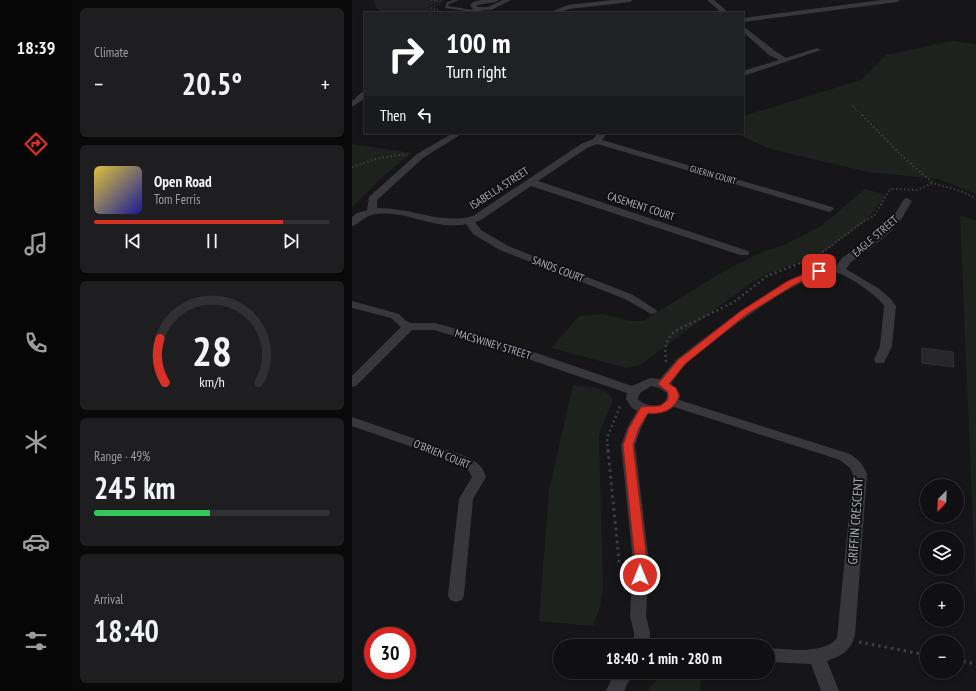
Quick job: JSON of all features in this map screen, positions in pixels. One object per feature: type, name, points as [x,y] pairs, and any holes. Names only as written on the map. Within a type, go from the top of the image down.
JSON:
[{"type":"street","points":[[496,0],[475,3],[472,5],[475,9],[482,10],[494,7],[508,0]]},
{"type":"street","points":[[555,12],[568,7],[630,0]]},
{"type":"street","points":[[710,0],[725,12]]},
{"type":"street","points":[[744,20],[897,0]]},
{"type":"street","points":[[744,29],[772,54],[786,60]]},
{"type":"street","points":[[744,74],[817,50]]},
{"type":"street","points":[[352,105],[364,95]]},
{"type":"street","points":[[352,223],[361,215],[372,211],[372,200],[420,156],[457,134]]},
{"type":"street","name":"ISABELLA STREET","points":[[372,211],[385,211],[454,222],[469,221],[477,218],[584,146],[600,137]]},
{"type":"street","name":"GUERIN COURT","points":[[600,137],[829,209]]},
{"type":"street","name":"CASEMENT COURT","points":[[530,182],[744,253]]},
{"type":"street","name":"EAGLE STREET","points":[[838,269],[844,265],[846,260],[857,253],[892,224],[898,217],[907,201]]},
{"type":"street","name":"SANDS COURT","points":[[469,221],[477,232],[504,248],[629,297],[651,311]]},
{"type":"street","points":[[663,384],[681,362],[744,313],[791,283],[819,271],[838,269],[880,294],[888,301],[890,306],[886,346],[880,360]]},
{"type":"street","points":[[352,304],[395,316],[409,326],[352,383]]},
{"type":"street","name":"MACSWINEY STREET","points":[[409,326],[435,327],[504,346],[628,389]]},
{"type":"street","points":[[650,382],[663,384],[672,390],[674,395],[672,402],[663,408],[652,410],[645,409],[634,402],[628,389],[650,382]]},
{"type":"street","name":"GRIFFIN CRESCENT","points":[[672,402],[845,457],[856,465],[860,474],[846,639]]},
{"type":"street","points":[[642,639],[642,633],[638,616],[641,562],[628,445],[634,428],[645,409]]},
{"type":"street","name":"O'BRIEN COURT","points":[[352,421],[457,458],[471,464],[477,469],[479,477],[466,499],[456,595]]},
{"type":"street","points":[[775,655],[816,656],[833,652],[841,647],[846,639]]},
{"type":"street","points":[[816,656],[830,691]]},
{"type":"street","points":[[615,691],[621,679]]},
{"type":"lane","points":[[457,0],[448,3],[446,7],[482,10]]},
{"type":"path","points":[[853,106],[903,158],[933,183],[963,192],[976,199]]},
{"type":"path","points":[[352,167],[368,160],[383,156],[413,154],[420,156]]},
{"type":"path","points":[[664,365],[667,359],[665,344],[668,338],[675,331],[734,302],[767,276],[816,256],[864,221],[872,217],[878,211],[887,197],[887,194],[892,190],[917,190],[933,183]]},
{"type":"path","points":[[628,389],[616,396],[619,398],[621,405],[610,426],[607,438],[619,561],[641,562]]},
{"type":"path","points":[[846,639],[920,654]]},
{"type":"path","points":[[964,661],[976,664]]},
{"type":"shaded area","points":[[373,0],[445,0],[427,7],[445,12],[387,12],[378,10]]},
{"type":"shaded area","points":[[952,41],[976,44],[976,194],[938,179],[868,172],[770,149],[737,134],[744,134],[744,116],[861,80],[886,55]]},
{"type":"shaded area","points":[[352,144],[412,153],[380,179],[352,207]]},
{"type":"shaded area","points":[[865,189],[886,195],[871,215],[857,228],[822,253],[765,275],[747,286],[640,365],[626,368],[551,348],[579,316],[603,314],[630,321],[643,321],[724,271],[762,252],[784,245],[821,226]]},
{"type":"shaded area","points":[[960,216],[976,220],[976,597]]},
{"type":"shaded area","points":[[573,385],[602,390],[610,396],[613,401],[601,428],[599,437],[603,588],[600,607],[593,626],[539,621],[549,490]]},
{"type":"shaded area","points":[[658,679],[701,680],[700,691],[647,691]]},
{"type":"building","points":[[922,348],[953,352],[954,367],[922,363]]},
{"type":"route","points":[[640,575],[641,562],[628,445],[634,428],[645,409],[658,410],[671,404],[674,399],[674,395],[672,390],[663,384],[681,362],[744,313],[791,283],[819,271]]}]
